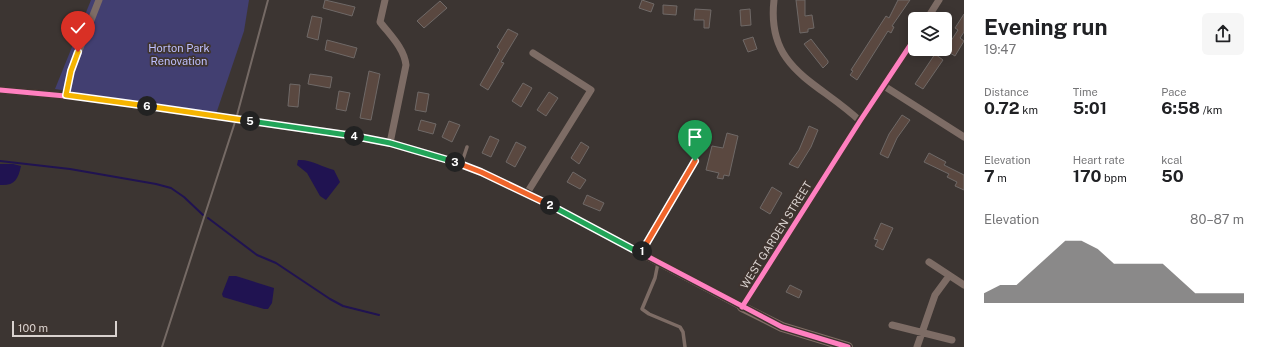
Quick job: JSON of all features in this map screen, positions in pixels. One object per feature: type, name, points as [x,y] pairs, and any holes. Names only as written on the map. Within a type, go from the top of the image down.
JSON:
[{"type":"street","points":[[66,95],[71,71],[99,0]]},
{"type":"street","points":[[385,0],[380,22],[405,56],[406,65],[390,143]]},
{"type":"street","points":[[774,0],[775,33],[777,44],[788,63],[808,81],[843,106],[860,121]]},
{"type":"street","points":[[931,12],[939,0]]},
{"type":"street","name":"WEST GARDEN STREET","points":[[742,307],[860,121],[908,49]]},
{"type":"street","points":[[527,193],[591,90],[533,53]]},
{"type":"street","points":[[884,86],[964,137]]},
{"type":"street","points":[[0,90],[66,95],[352,136],[390,143],[461,165],[527,193],[782,327],[848,347]]},
{"type":"street","points":[[929,262],[964,285]]},
{"type":"street","points":[[917,347],[935,295],[950,276]]},
{"type":"street","points":[[892,325],[952,340]]},
{"type":"lane","points":[[640,253],[695,161],[701,138]]},
{"type":"lane","points":[[461,165],[467,147]]},
{"type":"lane","points":[[658,263],[655,278],[642,309],[649,314],[680,328],[683,332],[685,347]]},
{"type":"green space","name":"Horton Park Renovation","points":[[91,0],[249,0],[244,31],[216,114],[55,89]]},
{"type":"shaded area","points":[[298,160],[312,162],[334,170],[340,182],[326,200],[320,196],[307,173],[297,165]]},
{"type":"shaded area","points":[[0,164],[13,164],[21,166],[15,181],[9,184],[0,185]]},
{"type":"shaded area","points":[[229,276],[236,276],[274,288],[272,303],[268,309],[223,297],[222,294]]},
{"type":"building","points":[[325,0],[355,7],[352,16],[323,8]]},
{"type":"building","points":[[642,0],[654,4],[651,12],[639,8]]},
{"type":"building","points":[[796,0],[805,0],[805,16],[812,15],[814,28],[808,29],[808,32],[800,33]]},
{"type":"building","points":[[898,0],[910,0],[892,26],[894,27],[891,33],[888,31],[857,80],[850,75],[853,71],[851,70],[886,16],[889,18]]},
{"type":"building","points":[[440,1],[447,8],[424,28],[417,21]]},
{"type":"building","points":[[663,5],[677,6],[676,15],[663,14]]},
{"type":"building","points":[[695,9],[711,10],[709,28],[704,28],[704,20],[694,20]]},
{"type":"building","points":[[750,9],[751,25],[741,26],[740,10]]},
{"type":"building","points":[[964,14],[964,32],[960,38],[964,41],[955,56],[952,54],[952,39],[958,30],[955,28]]},
{"type":"building","points":[[312,16],[322,18],[318,40],[307,37]]},
{"type":"building","points":[[508,29],[518,34],[501,62],[504,63],[488,90],[480,85],[500,50],[497,47]]},
{"type":"building","points":[[753,37],[757,49],[748,52],[743,40]]},
{"type":"building","points":[[811,39],[828,61],[823,68],[804,44]]},
{"type":"building","points":[[327,40],[357,48],[354,58],[325,50]]},
{"type":"building","points":[[934,56],[938,56],[943,60],[923,89],[915,84]]},
{"type":"building","points":[[369,71],[380,74],[371,120],[360,118]]},
{"type":"building","points":[[310,74],[332,77],[330,88],[308,84]]},
{"type":"building","points":[[523,83],[532,88],[521,107],[512,101]]},
{"type":"building","points":[[290,84],[300,85],[298,107],[288,106]]},
{"type":"building","points":[[339,91],[350,93],[346,111],[336,109]]},
{"type":"building","points":[[418,92],[429,94],[426,112],[415,110]]},
{"type":"building","points":[[549,92],[558,98],[546,116],[537,110]]},
{"type":"building","points":[[902,115],[910,120],[897,138],[888,158],[880,154],[889,134]]},
{"type":"building","points":[[421,120],[436,124],[433,134],[418,130]]},
{"type":"building","points":[[449,121],[460,125],[452,142],[442,137]]},
{"type":"building","points":[[809,126],[818,130],[811,147],[798,168],[789,164],[799,150]]},
{"type":"building","points":[[727,133],[738,136],[729,176],[724,175],[723,179],[717,178],[719,173],[706,170],[712,146],[723,148]]},
{"type":"building","points":[[490,136],[499,140],[491,157],[482,153]]},
{"type":"building","points":[[516,142],[526,147],[515,167],[506,162]]},
{"type":"building","points":[[581,142],[589,147],[579,164],[571,158]]},
{"type":"building","points":[[929,153],[946,162],[944,165],[964,175],[964,190],[955,186],[957,182],[947,177],[949,174],[924,162]]},
{"type":"building","points":[[573,172],[586,180],[580,189],[567,182]]},
{"type":"building","points":[[772,187],[782,193],[770,214],[760,208]]},
{"type":"building","points":[[587,195],[604,203],[600,211],[583,204]]},
{"type":"building","points":[[881,223],[893,228],[883,250],[875,246],[878,240],[874,239]]},
{"type":"building","points":[[790,285],[802,291],[799,298],[786,292]]},
{"type":"waterway","points":[[0,161],[70,169],[156,184],[171,188],[184,197],[203,215]]},
{"type":"waterway","points":[[208,218],[257,255],[276,263],[330,299],[343,306],[379,315]]},
{"type":"railway","points":[[162,347],[236,119],[268,0]]},
{"type":"cycle path","points":[[742,307],[860,121],[908,49]]},
{"type":"cycle path","points":[[0,90],[87,98],[340,134],[390,143],[441,158],[481,172],[527,193],[782,327],[848,347]]},
{"type":"route","points":[[78,52],[71,71],[66,95],[340,134],[390,143],[481,172],[527,193],[640,253],[695,161]]}]
